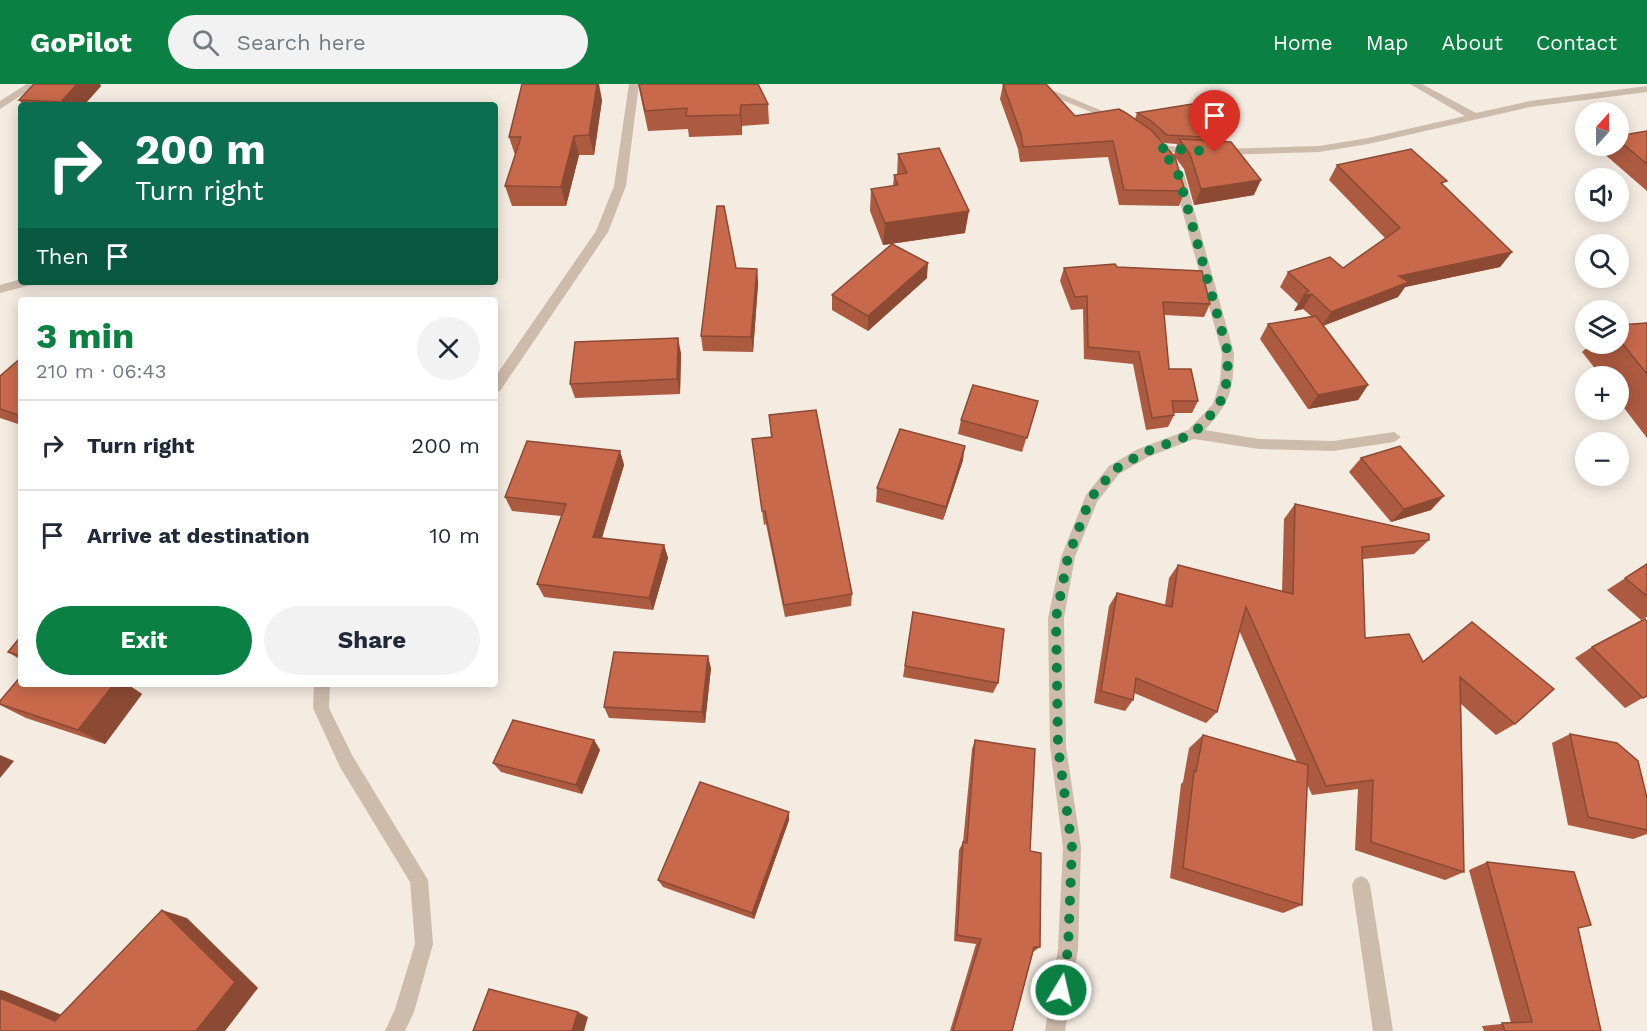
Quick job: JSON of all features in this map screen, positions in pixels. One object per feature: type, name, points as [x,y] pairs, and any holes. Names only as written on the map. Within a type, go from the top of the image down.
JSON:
[{"type":"street","points":[[0,106],[34,84]]},
{"type":"street","points":[[498,383],[602,232],[620,186],[634,84]]},
{"type":"street","points":[[1028,84],[1060,90],[1132,127]]},
{"type":"street","points":[[1415,84],[1475,117]]},
{"type":"street","points":[[1055,1031],[1068,950],[1072,847],[1058,747],[1056,618],[1068,557],[1090,499],[1114,470],[1143,453],[1193,434],[1219,406],[1227,381],[1228,353],[1177,170],[1155,144],[1197,152],[1251,153],[1318,149],[1368,141],[1530,104],[1647,88]]},
{"type":"street","points":[[0,289],[18,284]]},
{"type":"street","points":[[1193,434],[1259,444],[1333,446],[1394,437]]},
{"type":"street","points":[[322,687],[321,708],[346,761],[419,880],[424,944],[404,1012],[395,1031]]},
{"type":"street","points":[[1361,885],[1383,1031]]},
{"type":"building","points":[[34,84],[77,84],[61,102],[19,100]]},
{"type":"building","points":[[522,84],[597,84],[589,135],[574,136],[561,187],[505,186],[521,137],[509,137]]},
{"type":"building","points":[[639,84],[758,84],[768,104],[741,105],[740,115],[686,116],[687,108],[645,111]]},
{"type":"building","points":[[1003,84],[1046,84],[1075,116],[1119,109],[1126,113],[1151,130],[1175,157],[1185,191],[1124,190],[1113,141],[1023,147],[1021,134]]},
{"type":"building","points":[[1192,104],[1219,138],[1167,135],[1150,120],[1137,113]]},
{"type":"building","points":[[1647,131],[1647,164],[1629,149],[1629,134]]},
{"type":"building","points":[[1179,139],[1231,142],[1261,180],[1201,189],[1190,154]]},
{"type":"building","points":[[939,148],[969,211],[885,223],[871,189],[898,185],[894,175],[907,173],[898,154]]},
{"type":"building","points":[[1411,149],[1447,181],[1441,183],[1512,252],[1399,276],[1409,282],[1331,312],[1312,294],[1303,296],[1309,291],[1288,272],[1330,257],[1343,268],[1400,228],[1337,165]]},
{"type":"building","points":[[717,206],[724,206],[736,268],[757,269],[751,337],[701,336]]},
{"type":"building","points":[[892,244],[928,263],[868,316],[832,295]]},
{"type":"building","points":[[1115,264],[1117,267],[1202,271],[1210,304],[1163,302],[1169,369],[1191,369],[1198,401],[1172,401],[1174,415],[1152,418],[1139,352],[1088,347],[1087,296],[1075,297],[1064,268]]},
{"type":"building","points":[[1316,316],[1368,385],[1318,395],[1268,324]]},
{"type":"building","points":[[1647,323],[1647,374],[1629,352],[1629,324]]},
{"type":"building","points":[[678,338],[677,379],[570,384],[575,342]]},
{"type":"building","points":[[18,361],[18,415],[0,409],[0,376]]},
{"type":"building","points":[[973,385],[1038,401],[1027,438],[961,420]]},
{"type":"building","points":[[816,410],[852,594],[784,605],[765,511],[762,511],[752,439],[772,437],[769,415]]},
{"type":"building","points":[[900,429],[965,446],[946,507],[877,488]]},
{"type":"building","points":[[527,441],[620,451],[593,537],[664,545],[649,598],[537,584],[566,504],[505,497]]},
{"type":"building","points":[[1400,446],[1444,496],[1404,509],[1361,458]]},
{"type":"building","points":[[1295,504],[1429,534],[1429,540],[1362,547],[1365,638],[1409,634],[1423,662],[1472,622],[1554,689],[1515,724],[1460,677],[1464,872],[1371,842],[1373,780],[1326,786],[1246,607],[1217,712],[1136,678],[1133,700],[1101,691],[1117,593],[1172,607],[1178,565],[1293,594]]},
{"type":"building","points":[[1647,564],[1647,596],[1625,578]]},
{"type":"building","points":[[913,612],[1004,629],[998,683],[905,666]]},
{"type":"building","points":[[1645,619],[1647,621],[1647,696],[1643,698],[1592,647]]},
{"type":"building","points":[[18,640],[18,655],[8,652]]},
{"type":"building","points":[[614,652],[708,656],[702,712],[604,707]]},
{"type":"building","points":[[18,680],[18,687],[112,687],[78,730],[0,704]]},
{"type":"building","points":[[513,720],[594,740],[576,785],[493,763]]},
{"type":"building","points":[[1570,734],[1617,743],[1638,761],[1647,798],[1647,830],[1588,817]]},
{"type":"building","points":[[1203,735],[1308,765],[1302,905],[1183,868],[1194,771],[1196,772]]},
{"type":"building","points":[[975,740],[1035,749],[1030,851],[1041,853],[1040,947],[1034,947],[1012,1031],[953,1031],[981,939],[957,935],[963,842],[967,843]]},
{"type":"building","points":[[700,782],[789,812],[752,913],[658,880]]},
{"type":"building","points":[[1487,862],[1574,872],[1591,925],[1578,928],[1601,1031],[1505,1031],[1502,1023],[1532,1022]]},
{"type":"building","points":[[162,910],[235,982],[196,1031],[0,1031],[0,998],[55,1021]]},
{"type":"building","points":[[489,989],[578,1012],[572,1031],[473,1031]]},
{"type":"route","points":[[1061,990],[1068,950],[1072,847],[1058,747],[1056,618],[1068,557],[1090,499],[1114,470],[1143,453],[1193,434],[1219,406],[1227,381],[1228,353],[1177,170],[1160,148],[1215,152]]}]
